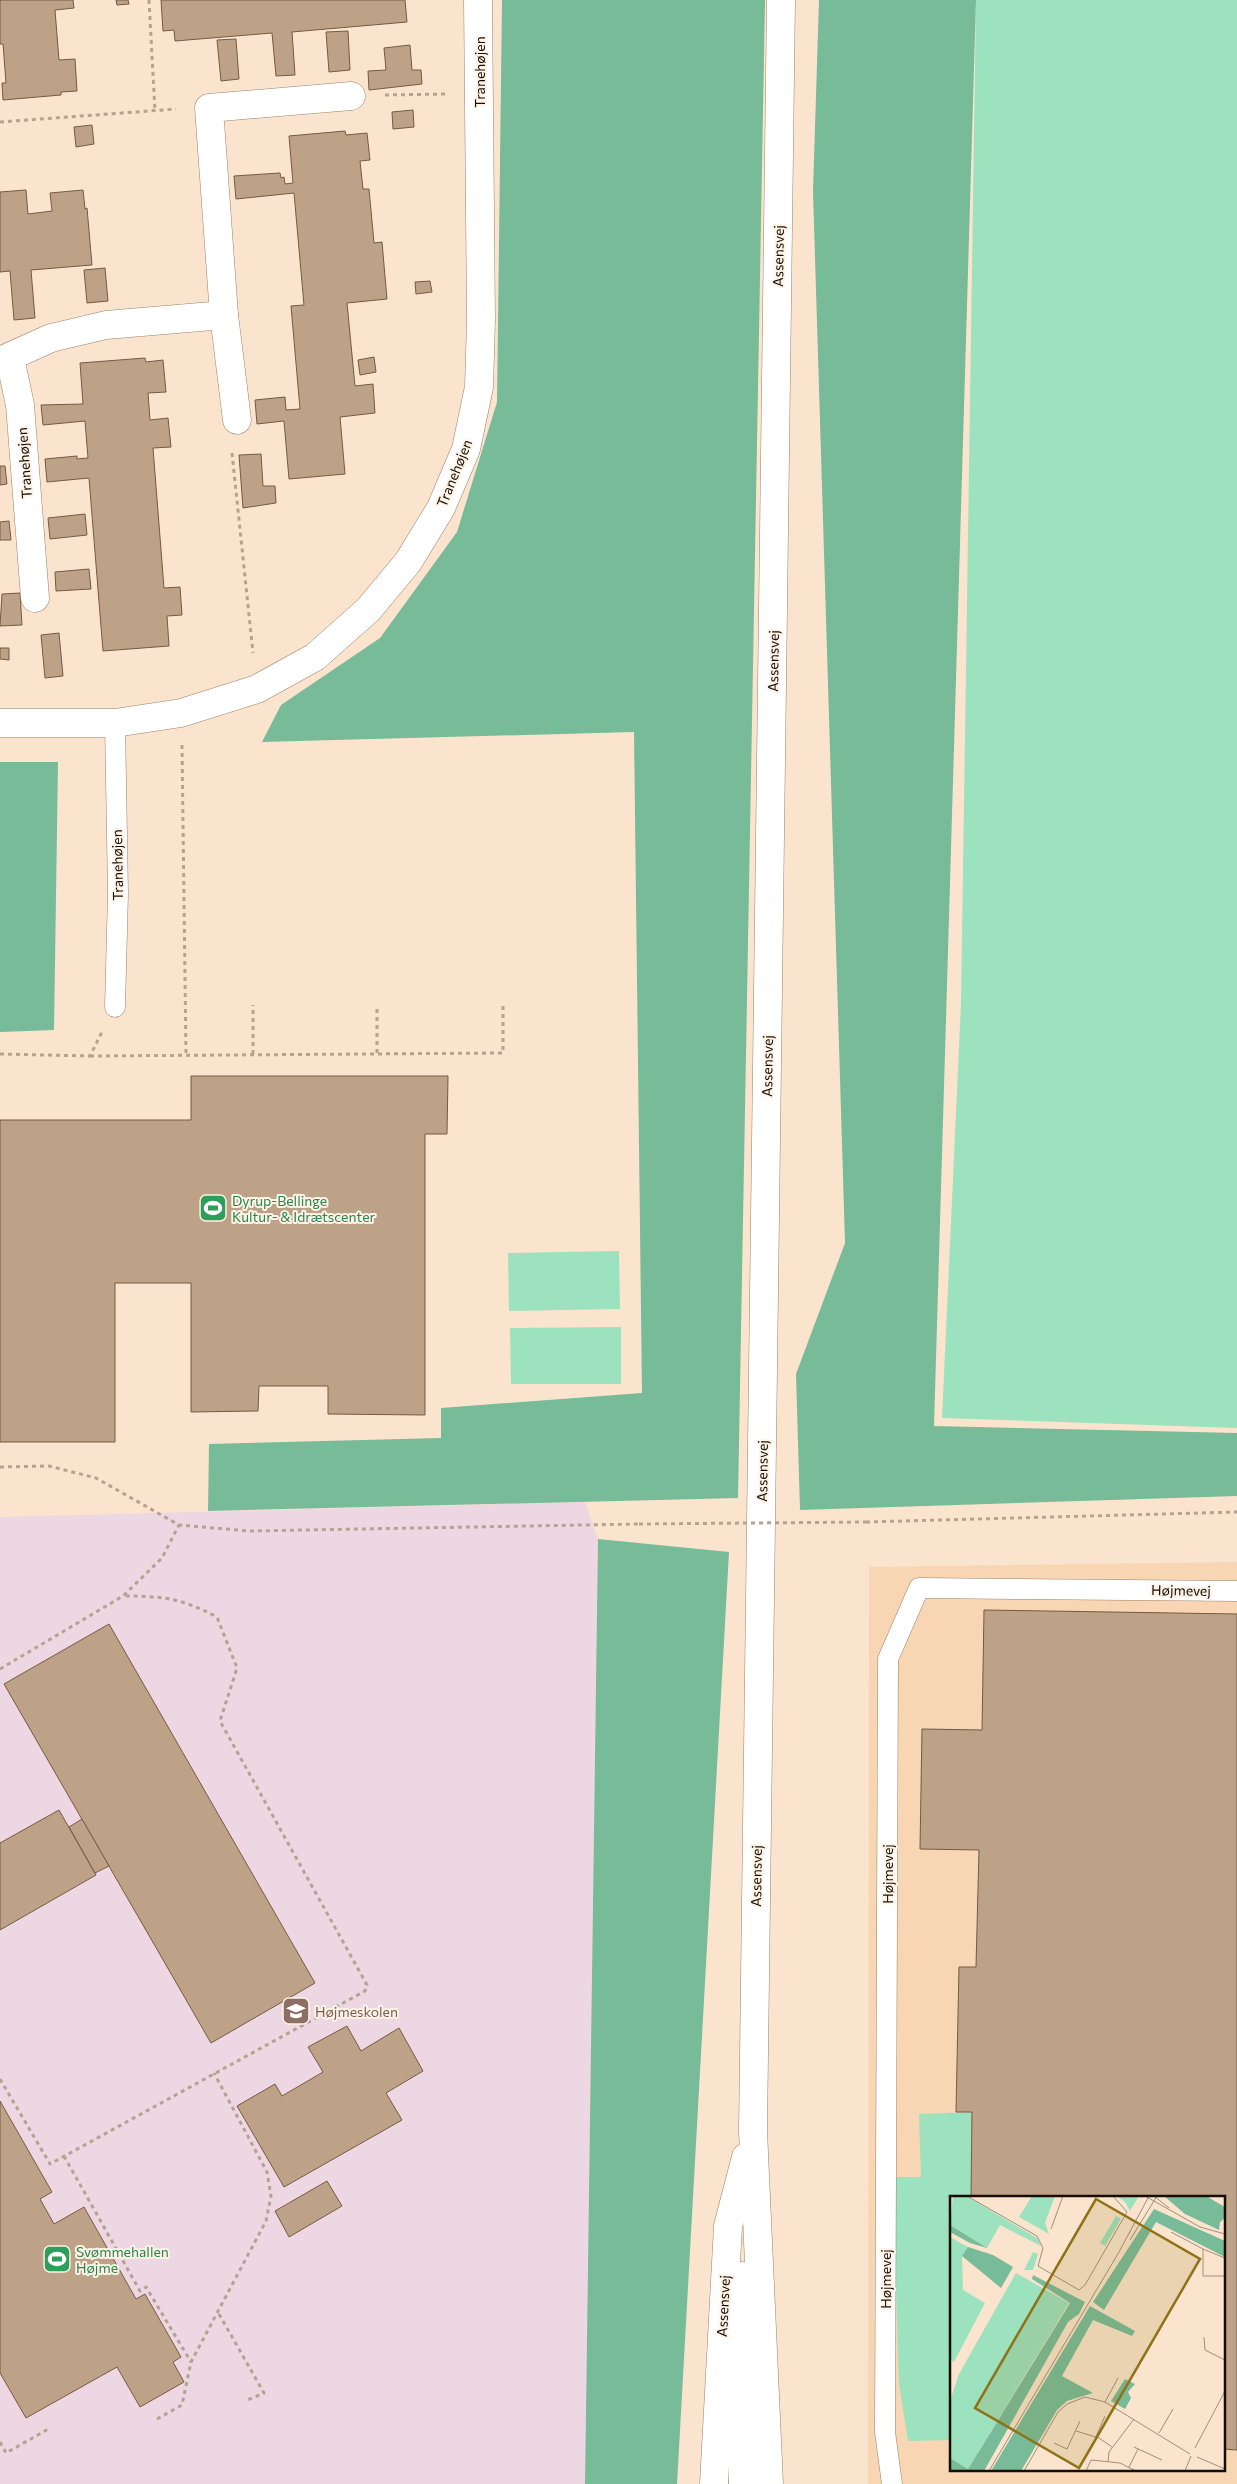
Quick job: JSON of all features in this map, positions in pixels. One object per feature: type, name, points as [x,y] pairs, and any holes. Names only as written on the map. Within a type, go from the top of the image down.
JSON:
[{"type":"main road","name":"Tranehøjen","points":[[0,723],[115,724],[181,714],[257,689],[315,657],[368,610],[408,562],[441,508],[466,449],[479,387],[478,0]]},
{"type":"main road","name":"Assensvej","points":[[769,2484],[753,2131],[781,0]]},
{"type":"main road","points":[[237,420],[224,315],[209,108],[352,96]]},
{"type":"main road","name":"Tranehøjen","points":[[35,598],[20,405],[5,359],[51,338],[106,325],[224,315]]},
{"type":"main road","name":"Assensvej","points":[[714,2484],[728,2226],[753,2131]]},
{"type":"main road","points":[[741,2174],[743,2484]]},
{"type":"lane","name":"Tranehøjen","points":[[115,724],[118,893],[115,1007]]},
{"type":"lane","name":"Højmevej","points":[[892,2484],[885,2432],[888,1659],[919,1588],[1237,1591]]},
{"type":"path","points":[[149,0],[155,111]]},
{"type":"path","points":[[352,96],[479,93]]},
{"type":"path","points":[[0,122],[191,107],[209,108]]},
{"type":"path","points":[[237,420],[231,444],[257,689]]},
{"type":"path","points":[[181,714],[186,1055]]},
{"type":"path","points":[[0,1054],[90,1056],[503,1053],[503,1004]]},
{"type":"path","points":[[253,1005],[253,1054]]},
{"type":"path","points":[[377,1006],[377,1053]]},
{"type":"path","points":[[90,1056],[115,1007]]},
{"type":"path","points":[[0,1467],[49,1466],[96,1478],[178,1524],[249,1531],[866,1522],[1237,1512]]},
{"type":"path","points":[[0,1669],[123,1596],[162,1558],[178,1524]]},
{"type":"path","points":[[0,2079],[50,2164],[365,1991],[367,1985],[220,1721],[237,1668],[217,1617],[196,1606],[168,1597],[123,1596]]},
{"type":"path","points":[[157,2418],[182,2405],[191,2362],[266,2221],[271,2196],[267,2172],[214,2073]]},
{"type":"path","points":[[64,2156],[140,2291],[146,2287],[191,2362]]},
{"type":"path","points":[[218,2313],[264,2393],[245,2401]]},
{"type":"path","points":[[0,2442],[6,2453],[50,2428]]},
{"type":"shaded area","name":"Højmeskolen","points":[[585,1502],[598,1539],[585,2484],[0,2484],[0,1517]]},
{"type":"shaded area","points":[[1237,1562],[1237,2484],[868,2484],[869,1567]]},
{"type":"green space","points":[[502,0],[765,0],[738,1498],[208,1511],[209,1444],[441,1438],[441,1408],[642,1393],[634,732],[262,742],[281,705],[380,638],[457,532],[497,402]]},
{"type":"green space","points":[[819,0],[976,0],[934,1426],[1237,1433],[1237,1496],[800,1510],[796,1374],[845,1243],[813,191]]},
{"type":"green space","points":[[976,0],[1237,0],[1237,1428],[942,1418],[961,1003]]},
{"type":"green space","points":[[0,762],[58,762],[54,1030],[0,1032]]},
{"type":"green space","points":[[619,1251],[620,1309],[509,1311],[508,1253]]},
{"type":"green space","points":[[621,1327],[621,1384],[511,1384],[510,1328]]},
{"type":"green space","points":[[598,1539],[729,1552],[677,2484],[585,2484]]},
{"type":"green space","points":[[972,2112],[971,2196],[950,2196],[950,2440],[908,2441],[899,2384],[896,2292],[896,2177],[921,2177],[919,2114]]},
{"type":"building","points":[[0,0],[73,0],[74,8],[55,10],[59,60],[75,59],[77,91],[61,92],[61,95],[3,100],[2,83],[6,83],[3,44],[0,44]]},
{"type":"building","points":[[116,0],[128,0],[129,4],[117,5]]},
{"type":"building","points":[[161,0],[405,0],[407,22],[292,32],[295,75],[276,76],[272,33],[175,41],[174,30],[163,31]]},
{"type":"building","points":[[348,31],[350,70],[329,72],[326,32]]},
{"type":"building","points":[[236,39],[239,79],[221,81],[217,40]]},
{"type":"building","points":[[410,45],[412,70],[421,70],[422,84],[369,90],[368,71],[386,70],[384,48]]},
{"type":"building","points":[[413,110],[414,127],[393,129],[392,112]]},
{"type":"building","points":[[92,125],[94,144],[76,147],[74,127]]},
{"type":"building","points":[[345,131],[346,135],[367,133],[370,160],[360,161],[363,189],[369,189],[374,243],[382,242],[387,299],[347,303],[355,386],[373,384],[375,413],[340,417],[345,474],[289,479],[284,421],[257,424],[255,400],[285,397],[286,410],[300,409],[291,306],[304,305],[294,193],[236,199],[234,176],[280,173],[281,178],[284,177],[285,184],[293,183],[289,136]]},
{"type":"building","points":[[26,190],[28,214],[52,211],[50,193],[83,190],[85,209],[87,208],[92,265],[31,270],[35,318],[14,320],[10,271],[0,272],[0,192]]},
{"type":"building","points":[[105,268],[108,301],[87,303],[84,270]]},
{"type":"building","points":[[430,281],[432,292],[416,294],[415,282]]},
{"type":"building","points":[[374,357],[376,372],[360,375],[358,360]]},
{"type":"building","points":[[145,358],[146,362],[163,360],[166,392],[148,393],[150,420],[168,418],[171,447],[153,448],[164,588],[180,587],[182,615],[167,616],[169,646],[103,651],[89,478],[47,482],[45,459],[77,456],[77,459],[88,458],[85,421],[43,425],[41,405],[83,404],[80,363]]},
{"type":"building","points":[[261,454],[263,486],[275,486],[276,503],[243,508],[239,455]]},
{"type":"building","points":[[0,466],[5,466],[7,484],[0,485]]},
{"type":"building","points":[[85,514],[87,535],[50,539],[48,518]]},
{"type":"building","points":[[9,521],[11,540],[0,540],[0,522]]},
{"type":"building","points":[[89,569],[91,589],[56,591],[55,572]]},
{"type":"building","points":[[20,593],[22,625],[0,626],[2,594]]},
{"type":"building","points":[[59,633],[63,676],[45,678],[41,635]]},
{"type":"building","points":[[0,648],[9,648],[9,660],[0,659]]},
{"type":"building","name":"Dyrup-Bellinge Kultur- & Idrætscenter","points":[[191,1076],[448,1076],[447,1134],[425,1134],[425,1415],[328,1414],[328,1386],[259,1386],[258,1411],[191,1412],[191,1283],[115,1283],[115,1442],[0,1442],[0,1120],[191,1120]]},
{"type":"building","points":[[984,1610],[1237,1614],[1237,2450],[1224,2449],[1224,2196],[971,2196],[972,2112],[956,2112],[959,1967],[976,1967],[979,1850],[920,1849],[922,1729],[982,1730]]},
{"type":"building","points":[[109,1624],[315,1983],[211,2043],[4,1684]]},
{"type":"building","points":[[59,1810],[96,1875],[0,1930],[0,1843]]},
{"type":"building","points":[[82,1819],[109,1866],[95,1873],[69,1827]]},
{"type":"building","points":[[347,2026],[361,2051],[399,2028],[423,2071],[386,2093],[402,2120],[284,2187],[237,2106],[275,2084],[282,2096],[323,2072],[308,2047]]},
{"type":"building","name":"Svømmehallen Højme","points":[[0,2101],[52,2192],[40,2199],[54,2224],[84,2207],[136,2299],[145,2294],[181,2357],[173,2362],[184,2382],[140,2407],[117,2367],[26,2418],[0,2373]]},
{"type":"building","points":[[327,2181],[342,2206],[289,2237],[275,2211]]},
{"type":"place","name":"Dyrup-Bellinge Kultur- & Idrætscenter","points":[[213,1208]]},
{"type":"place","name":"Højmeskolen","points":[[296,2011]]},
{"type":"place","name":"Svømmehallen Højme","points":[[57,2259]]}]
